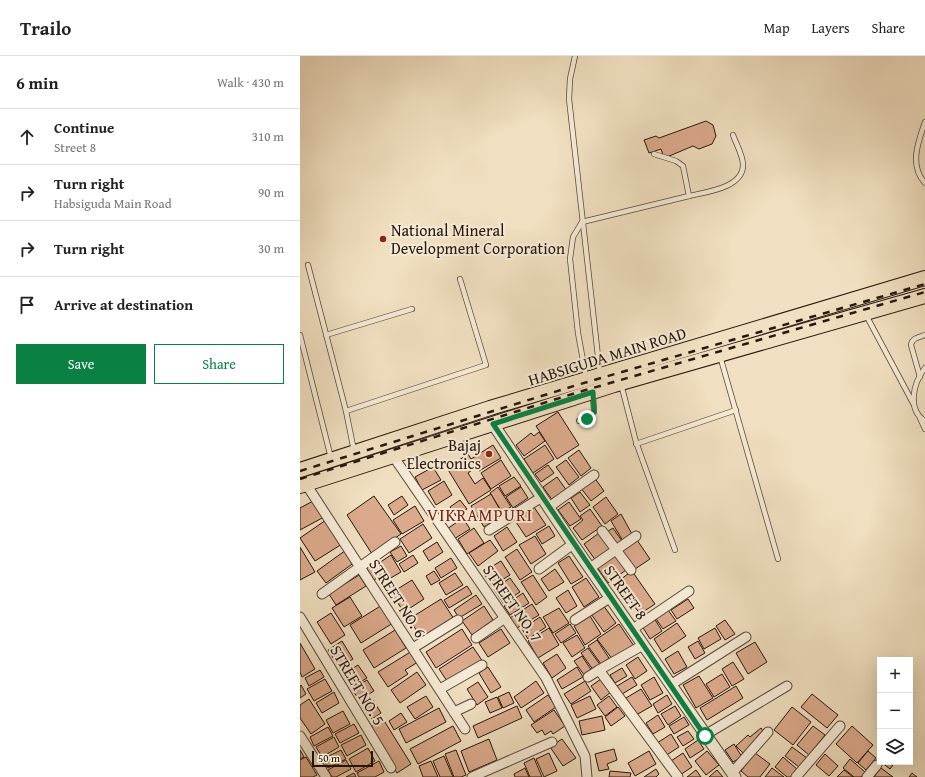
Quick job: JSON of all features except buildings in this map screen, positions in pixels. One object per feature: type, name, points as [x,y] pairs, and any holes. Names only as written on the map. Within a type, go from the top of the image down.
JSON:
[{"type":"main road","name":"HABSIGUDA MAIN ROAD","points":[[303,485],[493,424],[589,386],[600,375],[925,278]]},
{"type":"main road","name":"HABSIGUDA MAIN ROAD","points":[[300,470],[354,452],[589,386],[621,383],[925,296]]},
{"type":"main road","points":[[856,298],[862,315]]},
{"type":"street","name":"STREET 8","points":[[493,424],[573,544],[672,684],[705,736],[734,775]]},
{"type":"street","name":"STREET NO. 7","points":[[393,456],[546,678],[585,756],[587,777]]},
{"type":"street","points":[[549,507],[594,475]]},
{"type":"street","name":"STREET NO. 6","points":[[303,485],[360,567],[465,729]]},
{"type":"street","points":[[489,530],[542,497]]},
{"type":"street","points":[[602,531],[631,570]]},
{"type":"street","points":[[590,568],[636,536]]},
{"type":"street","points":[[322,594],[395,542]]},
{"type":"street","points":[[538,568],[573,544]]},
{"type":"street","points":[[633,630],[689,591]]},
{"type":"street","points":[[575,620],[611,597]]},
{"type":"street","name":"STREET NO. 5","points":[[300,617],[391,768]]},
{"type":"street","points":[[476,638],[505,618]]},
{"type":"street","points":[[412,648],[458,620]]},
{"type":"street","points":[[672,684],[746,637]]},
{"type":"street","points":[[588,677],[643,645]]},
{"type":"street","points":[[440,689],[482,665]]},
{"type":"street","points":[[599,670],[678,777]]},
{"type":"street","points":[[705,736],[787,686]]},
{"type":"street","points":[[454,712],[471,704]]},
{"type":"street","points":[[796,777],[840,726]]},
{"type":"street","points":[[734,775],[768,732]]},
{"type":"street","points":[[300,736],[326,777]]},
{"type":"street","points":[[472,777],[552,742]]},
{"type":"street","points":[[867,777],[877,765]]},
{"type":"lane","points":[[575,56],[570,79],[569,99],[600,375]]},
{"type":"lane","points":[[925,122],[915,163],[917,171],[925,183]]},
{"type":"lane","points":[[579,421],[587,419],[594,412],[578,326],[570,259],[573,237],[582,222],[724,186],[738,177],[742,170],[743,162],[733,135]]},
{"type":"lane","points":[[654,154],[676,161],[683,166],[689,196]]},
{"type":"lane","points":[[308,265],[346,411],[354,452]]},
{"type":"lane","points":[[346,411],[486,365],[460,279]]},
{"type":"lane","points":[[326,335],[412,309]]},
{"type":"lane","points":[[862,315],[913,403],[925,429]]},
{"type":"lane","points":[[300,335],[331,459]]},
{"type":"lane","points":[[920,377],[911,345],[915,338],[925,335]]},
{"type":"lane","points":[[720,355],[778,559]]},
{"type":"lane","points":[[913,403],[920,377],[925,368]]},
{"type":"lane","points":[[621,383],[636,444],[674,550]]},
{"type":"lane","points":[[636,444],[736,410]]},
{"type":"lane","points":[[920,418],[925,422]]},
{"type":"railway","points":[[300,471],[577,385],[925,284]]},
{"type":"railway","points":[[300,479],[579,392],[925,292]]},
{"type":"place","name":"National Mineral Development Corporation","points":[[383,239]]},
{"type":"place","name":"Bajaj Electronics","points":[[489,454]]},
{"type":"district","name":"VIKRAMPURI","points":[[480,515]]},
{"type":"route","points":[[587,419],[594,412],[595,405],[593,392],[493,424],[643,645],[672,684],[705,736]]}]
